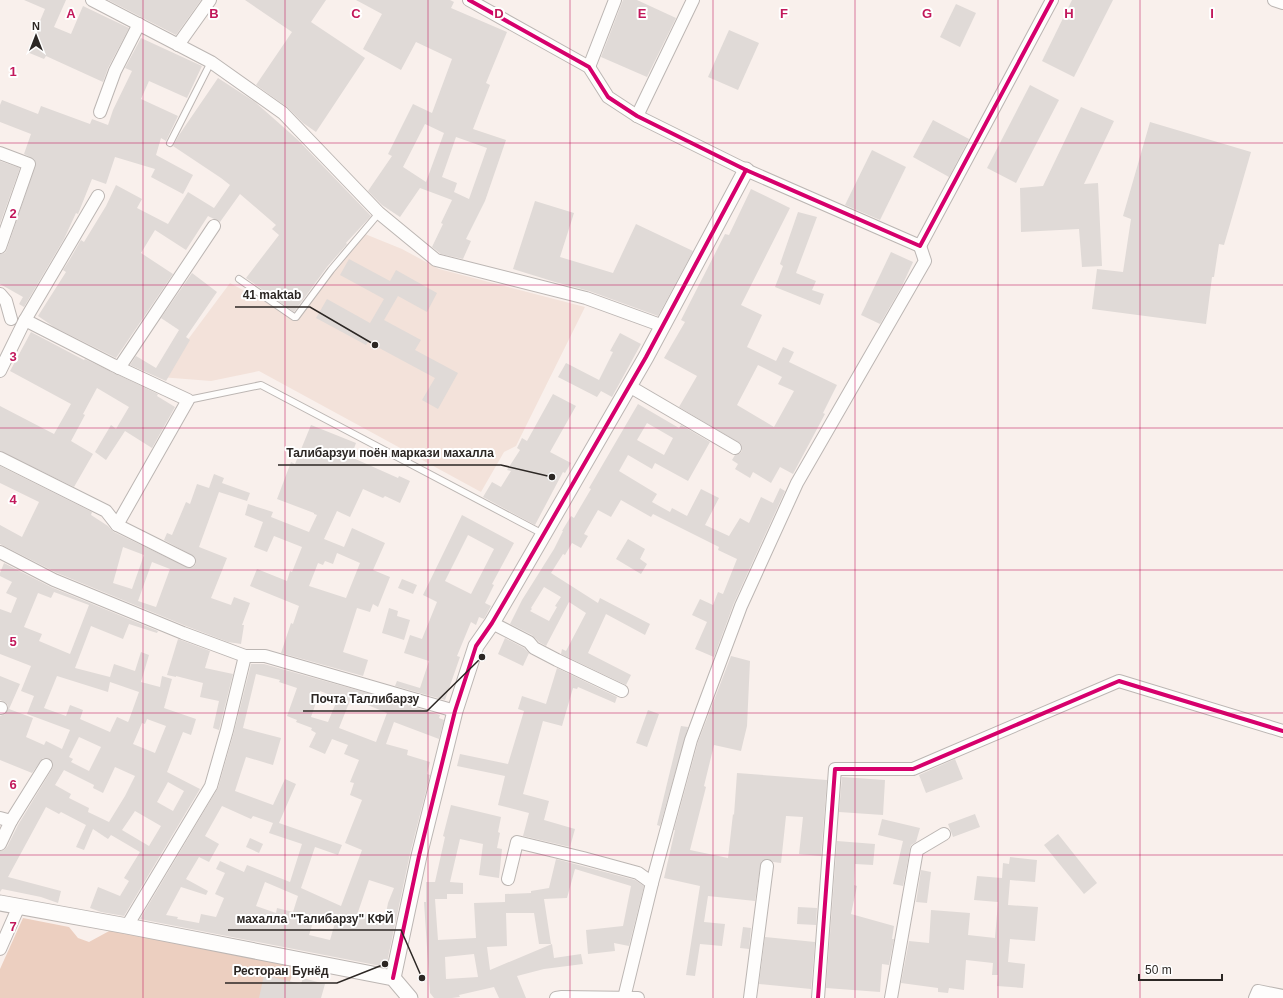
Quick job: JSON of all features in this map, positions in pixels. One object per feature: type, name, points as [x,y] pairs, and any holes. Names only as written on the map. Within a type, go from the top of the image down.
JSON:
[{"type":"street","points":[[92,0],[211,62],[283,113],[379,213],[436,260],[586,298],[663,326]]},
{"type":"street","points":[[178,45],[210,0]]},
{"type":"street","points":[[469,0],[589,67],[608,97],[637,116],[746,170],[920,246]]},
{"type":"street","points":[[589,67],[615,0]]},
{"type":"street","points":[[637,116],[693,0]]},
{"type":"street","points":[[624,998],[652,883],[691,740],[742,606],[797,483],[925,261],[920,246],[1052,0]]},
{"type":"street","points":[[1274,0],[1283,3]]},
{"type":"street","points":[[100,112],[115,71],[139,24]]},
{"type":"street","points":[[0,153],[30,164],[0,247]]},
{"type":"street","points":[[393,978],[419,856],[455,711],[476,646],[492,623],[629,386],[663,326],[746,170]]},
{"type":"street","points":[[0,371],[24,322],[98,196]]},
{"type":"street","points":[[120,368],[214,226]]},
{"type":"street","points":[[0,294],[6,302],[5,318],[24,322],[188,400],[117,525]]},
{"type":"street","points":[[629,386],[735,448]]},
{"type":"street","points":[[0,458],[106,511],[117,525],[189,561]]},
{"type":"street","points":[[0,552],[54,580],[183,633],[245,656],[265,656],[455,711]]},
{"type":"street","points":[[492,623],[529,642],[534,648],[622,691]]},
{"type":"street","points":[[127,926],[212,786],[245,656]]},
{"type":"street","points":[[818,998],[835,769],[913,769],[1119,681],[1283,731]]},
{"type":"street","points":[[0,844],[5,819],[46,765]]},
{"type":"street","points":[[891,998],[917,850],[944,834]]},
{"type":"street","points":[[508,879],[517,842],[638,873],[652,883]]},
{"type":"street","points":[[750,998],[767,866]]},
{"type":"street","points":[[0,903],[127,926],[393,978],[410,998]]},
{"type":"street","points":[[0,949],[19,906]]},
{"type":"street","points":[[1255,998],[1258,991],[1283,996]]},
{"type":"street","points":[[556,998],[638,998]]},
{"type":"lane","points":[[170,143],[211,62]]},
{"type":"lane","points":[[239,279],[296,317],[331,270],[379,213]]},
{"type":"lane","points":[[188,400],[261,385],[543,534]]},
{"type":"shaded area","points":[[365,234],[402,249],[439,269],[585,307],[516,446],[504,452],[481,492],[259,371],[211,381],[160,377],[230,283],[296,319],[349,249],[352,251]]},
{"type":"shaded area","points":[[23,918],[69,927],[78,938],[89,942],[111,930],[295,967],[284,998],[0,998],[0,969]]},
{"type":"building","points":[[24,0],[66,0],[54,27],[71,34],[83,6],[129,28],[108,68],[103,82],[46,56],[44,59],[27,52],[45,9]]},
{"type":"building","points":[[108,0],[201,0],[176,35]]},
{"type":"building","points":[[245,0],[326,0],[311,22],[365,58],[316,132],[303,123],[287,107],[256,85],[292,32]]},
{"type":"building","points":[[356,0],[450,0],[454,2],[451,8],[507,32],[486,83],[490,85],[473,129],[506,140],[485,201],[466,239],[471,241],[463,259],[441,254],[432,247],[452,200],[420,188],[400,217],[382,205],[368,191],[392,156],[388,154],[413,104],[432,113],[452,59],[416,42],[401,70],[363,49],[382,14]],"holes":[[[425,124],[444,133],[426,182],[403,167]],[[456,137],[487,148],[469,199],[454,192],[457,183],[442,177]]]},
{"type":"building","points":[[623,0],[637,0],[676,18],[647,77],[601,57]]},
{"type":"building","points":[[1072,0],[1113,0],[1074,77],[1042,61]]},
{"type":"building","points":[[956,4],[976,13],[960,47],[940,37]]},
{"type":"building","points":[[729,30],[759,43],[738,90],[708,77]]},
{"type":"building","points":[[141,38],[202,66],[187,98],[149,81],[141,99],[178,116],[166,141],[161,138],[156,155],[193,175],[183,194],[151,177],[155,169],[115,157],[106,184],[92,179],[78,214],[76,213],[64,239],[24,307],[19,304],[23,297],[0,284],[0,254],[5,253],[7,249],[36,163],[34,159],[24,154],[31,134],[0,122],[0,105],[2,100],[38,114],[41,106],[90,124],[92,119],[108,125],[113,110],[132,71],[125,68]]},
{"type":"building","points":[[218,78],[255,102],[298,140],[371,216],[346,243],[347,244],[327,267],[294,312],[246,278],[279,235],[272,229],[276,225],[240,194],[220,222],[208,216],[186,250],[155,230],[141,253],[173,274],[116,358],[54,327],[38,316],[66,272],[63,270],[81,240],[84,242],[106,206],[116,185],[142,199],[137,208],[168,224],[188,192],[214,208],[230,185],[173,146]]},
{"type":"building","points":[[1030,85],[1059,100],[1016,183],[987,168]]},
{"type":"building","points":[[1081,107],[1114,121],[1084,184],[1098,183],[1102,266],[1082,267],[1079,229],[1021,232],[1020,188],[1043,186]]},
{"type":"building","points":[[933,120],[969,139],[949,177],[913,157]]},
{"type":"building","points":[[1150,122],[1251,152],[1224,245],[1219,244],[1214,277],[1212,277],[1206,324],[1092,309],[1097,269],[1123,272],[1131,219],[1123,216]]},
{"type":"building","points":[[872,150],[906,167],[880,220],[845,205]]},
{"type":"building","points":[[0,161],[20,168],[0,224]]},
{"type":"building","points":[[751,189],[790,208],[741,305],[762,315],[747,347],[776,361],[783,347],[794,352],[789,362],[837,385],[823,413],[825,414],[793,474],[780,467],[771,483],[753,472],[750,478],[735,469],[738,464],[732,460],[735,455],[742,451],[741,444],[679,407],[697,376],[664,358],[685,322],[681,320],[725,234],[729,235]],"holes":[[[758,365],[782,377],[778,384],[794,391],[774,427],[737,405]]]},
{"type":"building","points":[[535,201],[574,213],[560,257],[613,273],[636,224],[693,251],[658,316],[589,291],[513,269]]},
{"type":"building","points":[[798,212],[817,217],[796,273],[816,281],[812,290],[824,294],[820,305],[775,287],[783,266],[780,264]]},
{"type":"building","points":[[891,252],[913,262],[902,286],[880,324],[861,315]]},
{"type":"building","points":[[349,259],[390,281],[396,270],[437,293],[427,312],[398,296],[384,320],[421,340],[415,350],[458,373],[438,409],[422,400],[435,378],[368,342],[366,345],[316,318],[327,299],[370,323],[384,299],[340,275]]},
{"type":"building","points":[[192,273],[217,292],[186,337],[190,340],[166,381],[130,365],[136,356],[156,368],[179,330],[161,318]]},
{"type":"building","points":[[31,332],[84,360],[85,359],[158,394],[157,396],[175,407],[152,448],[125,431],[106,460],[95,452],[111,425],[116,429],[129,407],[97,388],[71,441],[93,454],[74,487],[0,451],[0,406],[54,434],[71,404],[10,371]]},
{"type":"building","points":[[620,333],[641,344],[612,397],[601,391],[597,397],[558,377],[566,363],[599,380],[613,352],[610,351]]},
{"type":"building","points":[[553,394],[576,406],[550,452],[571,463],[565,473],[563,472],[535,525],[483,497],[492,482],[501,487],[511,471],[507,470],[520,450],[517,448],[522,438],[527,441]]},
{"type":"building","points":[[638,404],[679,428],[681,425],[710,442],[688,481],[655,463],[652,469],[628,455],[619,471],[657,494],[652,502],[670,512],[672,508],[687,516],[701,489],[719,498],[705,525],[729,536],[740,518],[749,523],[761,497],[773,503],[780,488],[785,491],[734,603],[714,657],[695,649],[707,622],[692,615],[700,599],[713,605],[718,592],[723,594],[737,559],[718,550],[719,547],[653,514],[651,517],[621,500],[611,517],[598,510],[584,534],[588,536],[581,548],[572,543],[551,573],[598,603],[600,598],[650,624],[645,635],[606,614],[588,653],[631,675],[626,685],[561,654],[562,649],[566,651],[586,613],[569,602],[546,646],[532,635],[510,624],[522,600],[554,549],[571,516],[574,518],[591,489],[589,488]],"holes":[[[647,423],[673,438],[664,455],[637,440]],[[544,587],[561,597],[555,606],[557,607],[549,621],[530,611]]]},
{"type":"building","points":[[311,425],[356,443],[351,457],[398,478],[399,476],[410,481],[400,503],[385,496],[383,498],[363,489],[350,517],[337,511],[324,539],[344,547],[352,528],[385,543],[373,570],[390,577],[378,607],[373,604],[370,612],[357,608],[343,652],[368,660],[363,676],[281,653],[291,623],[293,624],[299,606],[250,586],[257,569],[287,581],[290,571],[292,572],[302,547],[274,536],[267,552],[254,547],[263,522],[245,515],[248,504],[273,512],[271,517],[309,532],[317,515],[277,499],[291,462],[295,464]],"holes":[[[337,553],[360,563],[346,598],[309,586],[318,563],[323,565],[325,561],[333,564]]]},
{"type":"building","points":[[0,466],[92,512],[91,515],[108,526],[114,532],[189,568],[196,564],[195,557],[164,540],[167,533],[172,535],[186,502],[190,504],[197,484],[209,488],[214,474],[224,478],[222,483],[250,493],[247,501],[219,492],[199,547],[227,558],[211,598],[231,605],[234,597],[250,603],[242,625],[244,625],[241,644],[228,642],[186,626],[57,573],[0,544],[0,525],[22,537],[39,502],[0,483]],"holes":[[[123,547],[144,555],[132,589],[113,583]],[[152,562],[170,569],[156,607],[138,601]]]},
{"type":"building","points":[[462,515],[514,543],[492,584],[494,585],[485,603],[491,606],[484,619],[479,617],[476,625],[471,622],[457,656],[460,657],[445,700],[395,686],[397,681],[420,688],[429,661],[404,653],[410,635],[422,639],[437,602],[423,595]],"holes":[[[468,535],[494,549],[471,594],[445,581]]]},
{"type":"building","points":[[628,539],[645,549],[640,559],[647,564],[641,574],[616,559]]},
{"type":"building","points":[[4,563],[51,587],[158,631],[157,633],[129,624],[123,639],[91,626],[75,668],[110,677],[114,664],[135,671],[141,652],[149,655],[141,682],[160,687],[162,676],[172,679],[164,708],[196,719],[191,735],[183,732],[167,772],[200,789],[124,916],[101,912],[90,908],[98,887],[120,896],[129,881],[124,878],[140,852],[111,835],[108,839],[93,829],[84,850],[76,847],[86,825],[61,812],[59,814],[46,807],[8,877],[61,891],[58,903],[41,897],[2,889],[0,892],[0,851],[7,847],[53,765],[50,759],[43,758],[32,773],[0,760],[0,716],[5,714],[8,705],[0,700],[0,676],[20,684],[9,709],[33,718],[26,737],[44,745],[46,741],[62,749],[70,730],[27,714],[34,696],[21,691],[31,666],[0,654],[0,609],[11,613],[17,598],[6,593],[12,582],[0,576]],"holes":[[[54,592],[89,605],[70,654],[39,641],[42,634],[24,627],[38,593],[51,598]],[[57,676],[108,692],[110,682],[139,692],[128,722],[117,717],[110,732],[80,719],[83,710],[70,705],[66,716],[44,708]],[[147,719],[166,726],[155,753],[133,744],[142,723],[145,724]],[[79,737],[101,747],[89,771],[71,762],[73,759],[69,757]],[[115,767],[135,776],[109,822],[88,812],[89,808],[69,798],[71,794],[55,785],[64,770],[94,785],[93,788],[103,793]],[[168,782],[184,791],[173,811],[157,802]],[[135,811],[161,826],[149,846],[122,830]]]},
{"type":"building","points":[[402,579],[417,585],[413,594],[398,588]]},
{"type":"building","points":[[389,608],[398,611],[397,616],[410,620],[404,640],[382,633]]},
{"type":"building","points":[[505,638],[524,648],[529,653],[523,666],[498,654]]},
{"type":"building","points":[[178,639],[210,651],[205,668],[233,674],[219,730],[213,728],[219,701],[200,697],[203,683],[167,675]]},
{"type":"building","points":[[731,656],[750,661],[747,726],[741,751],[714,745],[704,786],[706,787],[690,850],[728,858],[733,814],[734,815],[737,773],[827,780],[821,856],[799,854],[803,817],[786,816],[781,863],[773,862],[768,859],[761,862],[755,901],[708,896],[704,922],[725,924],[722,946],[700,944],[695,976],[686,975],[700,886],[664,878],[674,830],[698,742]]},
{"type":"building","points":[[251,664],[264,664],[371,694],[390,703],[391,700],[440,715],[439,718],[444,720],[439,739],[394,722],[386,744],[408,750],[407,755],[430,762],[427,774],[430,775],[410,854],[386,967],[140,919],[218,788]],"holes":[[[256,674],[280,680],[279,682],[297,688],[287,716],[297,720],[296,722],[312,728],[311,730],[316,733],[309,747],[325,754],[332,739],[348,745],[344,754],[359,760],[350,782],[354,783],[350,795],[362,800],[345,843],[362,850],[341,906],[301,888],[315,847],[338,855],[342,845],[279,823],[296,784],[285,779],[273,805],[235,791],[246,757],[273,765],[281,738],[243,728]],[[320,691],[338,698],[328,722],[311,717]],[[351,698],[387,713],[376,742],[339,728]],[[222,806],[251,819],[253,816],[273,823],[269,833],[302,844],[290,882],[247,865],[244,872],[220,861],[216,869],[225,873],[215,894],[224,898],[216,917],[201,914],[199,923],[177,919],[178,917],[166,915],[181,887],[206,895],[208,891],[186,879],[199,857],[209,862],[219,844],[205,836]],[[369,880],[394,888],[388,903],[385,919],[358,912]],[[265,882],[298,896],[293,912],[277,908],[276,913],[256,906]],[[315,916],[335,923],[330,940],[309,935]]]},
{"type":"building","points":[[557,668],[617,697],[615,703],[578,687],[577,689],[573,688],[562,726],[543,721],[523,794],[549,801],[544,820],[575,829],[570,847],[523,836],[529,813],[498,805],[505,776],[457,766],[460,754],[508,764],[524,711],[518,709],[522,696],[546,704]]},
{"type":"building","points":[[648,710],[659,714],[647,747],[636,743]]},
{"type":"building","points":[[681,726],[688,727],[660,826],[657,825]]},
{"type":"building","points":[[955,759],[963,779],[926,793],[919,775]]},
{"type":"building","points":[[842,777],[885,780],[883,815],[839,812]]},
{"type":"building","points":[[451,805],[501,817],[497,848],[502,849],[499,878],[479,875],[483,844],[460,839],[450,882],[463,883],[463,894],[447,894],[447,899],[435,899],[438,940],[476,938],[474,903],[505,902],[505,894],[531,893],[531,891],[549,888],[556,859],[635,880],[644,886],[629,946],[614,943],[615,951],[588,954],[586,930],[623,926],[631,886],[575,869],[567,898],[544,899],[551,944],[539,944],[534,913],[506,913],[507,946],[487,947],[490,970],[552,944],[554,958],[581,954],[583,964],[544,969],[517,976],[526,998],[499,998],[494,987],[459,995],[460,997],[434,998],[430,993],[424,902],[426,902],[426,882],[435,882],[445,837],[443,836]],"holes":[[[474,954],[478,977],[446,979],[445,957]]]},
{"type":"building","points":[[975,814],[980,827],[953,837],[948,824]]},
{"type":"building","points":[[882,819],[920,828],[916,842],[911,845],[903,886],[893,884],[903,841],[878,835]]},
{"type":"building","points":[[1058,834],[1097,883],[1084,894],[1044,845]]},
{"type":"building","points":[[250,838],[263,844],[259,853],[246,847]]},
{"type":"building","points":[[837,841],[875,844],[873,865],[855,864],[854,885],[857,886],[851,914],[894,926],[892,939],[894,939],[889,965],[882,964],[880,992],[826,988]]},
{"type":"building","points":[[1010,857],[1037,860],[1035,882],[1010,880],[1008,905],[1038,907],[1035,941],[1010,939],[1008,962],[1025,964],[1023,988],[997,986],[998,975],[992,975],[993,963],[966,960],[964,990],[949,988],[948,993],[938,992],[938,988],[901,983],[909,941],[929,943],[931,910],[970,913],[968,935],[995,938],[998,902],[974,900],[977,876],[1002,878],[1003,863],[1009,864]]},
{"type":"building","points":[[921,870],[931,872],[927,903],[916,902]]},
{"type":"building","points":[[798,907],[817,908],[816,925],[797,924]]},
{"type":"building","points":[[743,927],[751,928],[749,949],[740,948]]},
{"type":"building","points":[[765,937],[815,942],[811,989],[759,984]]},
{"type":"building","points":[[264,975],[301,984],[303,978],[325,984],[321,998],[259,998]]},
{"type":"cycle path","points":[[469,0],[589,67],[608,97],[637,116],[746,170],[920,246],[1052,0]]},
{"type":"cycle path","points":[[393,978],[419,856],[455,711],[476,646],[492,623],[646,357],[746,170]]},
{"type":"cycle path","points":[[818,998],[835,769],[913,769],[1119,681],[1283,731]]},
{"type":"place","name":"41 maktab","points":[[375,345]]},
{"type":"place","name":"Талибарзуи поён маркази махалла","points":[[552,477]]},
{"type":"place","name":"Почта Таллибарзу","points":[[482,657]]},
{"type":"place","name":"Ресторан Бунёд","points":[[385,964]]},
{"type":"place","name":"махалла \"Талибарзу\" КФЙ","points":[[422,978]]}]
